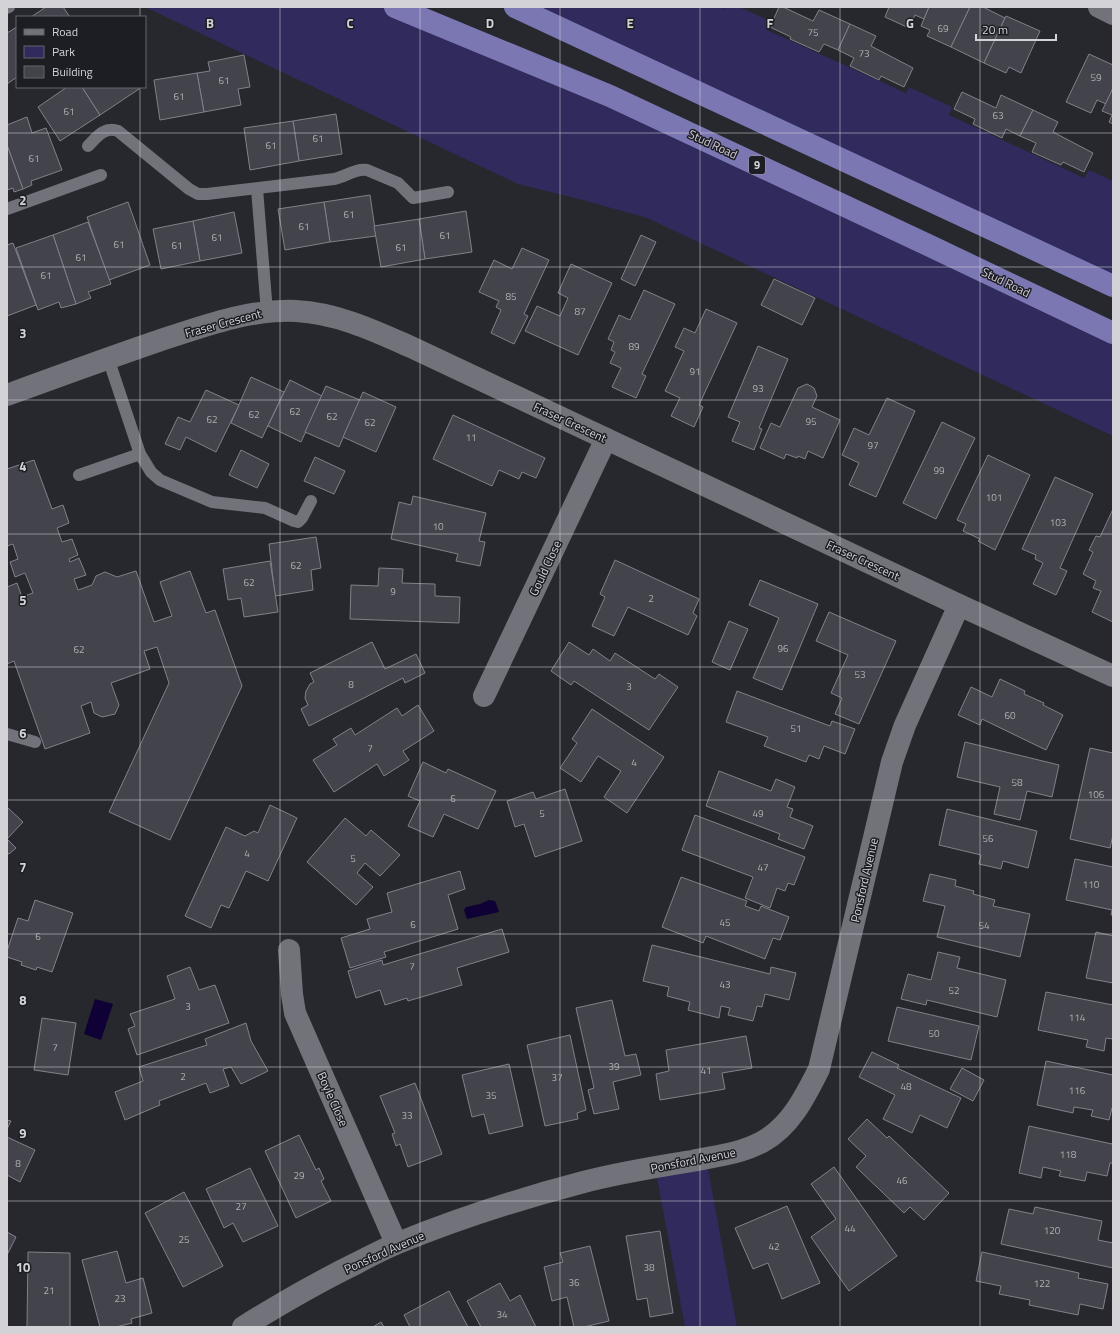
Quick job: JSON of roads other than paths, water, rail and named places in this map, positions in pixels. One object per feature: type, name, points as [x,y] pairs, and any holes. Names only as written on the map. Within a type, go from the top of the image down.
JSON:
[{"type":"highway","name":"Stud Road","points":[[395,7],[610,96],[913,238],[1113,334]]},
{"type":"highway","points":[[514,7],[1113,286]]},
{"type":"street","points":[[1099,7],[1113,14]]},
{"type":"street","name":"Fraser Crescent","points":[[7,395],[108,358],[204,326],[234,318],[267,312],[297,311],[350,321],[411,347],[1113,676]]},
{"type":"street","name":"Gould Close","points":[[484,696],[606,439]]},
{"type":"street","name":"Ponsford Avenue","points":[[243,1327],[288,1299],[396,1243],[488,1210],[573,1185],[609,1176],[727,1155],[762,1142],[776,1132],[790,1118],[802,1102],[820,1063],[892,762],[905,726],[959,605]]},
{"type":"street","name":"Boyle Close","points":[[288,950],[295,1013],[396,1243]]},
{"type":"lane","points":[[88,146],[100,134],[106,131],[118,131],[198,194],[257,189],[343,177],[362,169],[398,183],[414,198],[448,192]]},
{"type":"lane","points":[[7,209],[101,175]]},
{"type":"lane","points":[[257,189],[267,312]]},
{"type":"lane","points":[[108,358],[140,454],[151,472],[160,480],[212,502],[265,508],[298,522],[302,518],[311,501]]},
{"type":"lane","points":[[79,474],[140,454]]},
{"type":"lane","points":[[7,734],[35,742]]}]
